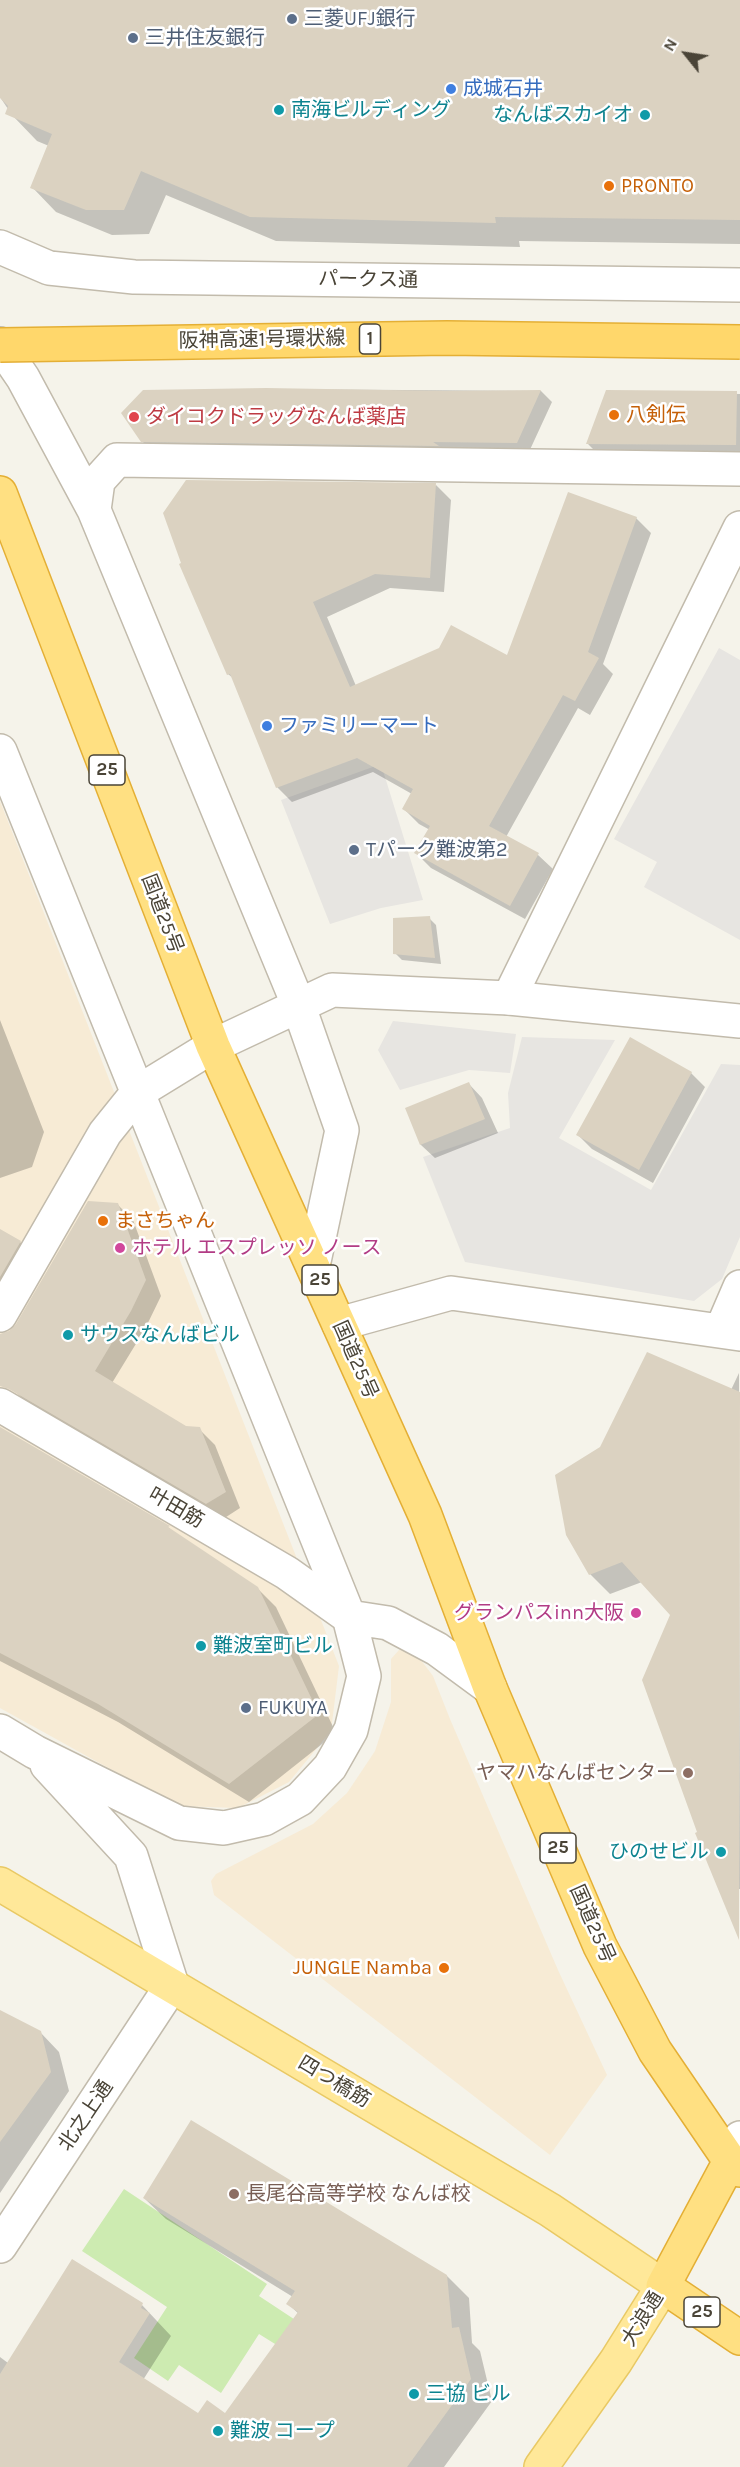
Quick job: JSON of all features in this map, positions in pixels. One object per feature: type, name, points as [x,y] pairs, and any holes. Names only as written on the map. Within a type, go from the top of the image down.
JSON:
[{"type":"highway","name":"阪神高速1号環状線","points":[[0,344],[447,338],[740,342]]},
{"type":"highway","name":"国道25号","points":[[0,493],[213,1047],[425,1515],[490,1688],[600,1946],[655,2051],[736,2157]]},
{"type":"highway","name":"大浪通","points":[[663,2286],[736,2157]]},
{"type":"highway","name":"25","points":[[663,2286],[740,2338]]},
{"type":"main road","name":"四つ橋筋","points":[[0,1884],[550,2210],[663,2286]]},
{"type":"main road","name":"大浪通","points":[[541,2467],[616,2361],[663,2286]]},
{"type":"street","name":"パークス通","points":[[0,246],[49,268],[134,277],[740,285]]},
{"type":"street","points":[[0,344],[23,378],[94,510],[297,1004],[342,1130],[313,1266]]},
{"type":"street","points":[[94,510],[98,481],[117,460],[740,469]]},
{"type":"street","points":[[509,998],[731,572],[740,528]]},
{"type":"street","points":[[0,751],[349,1617],[364,1676],[351,1730],[330,1767],[300,1799],[264,1819],[224,1828],[179,1823],[36,1752],[0,1731]]},
{"type":"street","points":[[0,1314],[105,1133],[138,1092],[213,1047],[297,1004],[332,990],[509,998],[740,1021]]},
{"type":"street","points":[[339,1323],[451,1293],[731,1333],[740,1287]]},
{"type":"street","name":"叶田筋","points":[[0,1405],[287,1573],[349,1617]]},
{"type":"street","points":[[349,1617],[388,1623],[437,1649],[490,1688]]},
{"type":"street","points":[[36,1752],[130,1856],[172,1985]]},
{"type":"street","name":"北之上通","points":[[0,2246],[172,1985]]},
{"type":"shaded area","points":[[719,648],[740,660],[740,940],[644,887],[657,862],[614,839]]},
{"type":"shaded area","name":"Tパーク難波第2","points":[[381,764],[423,900],[381,908],[330,924],[281,800]]},
{"type":"shaded area","points":[[0,801],[339,1666],[331,1731],[289,1782],[238,1808],[177,1806],[0,1708]]},
{"type":"shaded area","points":[[393,1021],[516,1034],[510,1073],[469,1070],[400,1090],[378,1050]]},
{"type":"shaded area","points":[[522,1037],[615,1040],[559,1138],[651,1190],[721,1064],[740,1065],[740,1237],[722,1279],[694,1301],[465,1262],[423,1157],[510,1128],[508,1093]]},
{"type":"shaded area","points":[[399,1650],[414,1651],[433,1676],[558,1970],[607,2075],[550,2155],[214,1895],[211,1881],[216,1874],[313,1824],[347,1793],[375,1751],[391,1702],[391,1659]]},
{"type":"green space","points":[[124,2189],[267,2284],[259,2296],[306,2327],[288,2352],[259,2334],[221,2393],[179,2365],[168,2381],[134,2358],[167,2307],[82,2251]]},
{"type":"building","name":"南海ビルディング","points":[[0,0],[740,0],[740,220],[495,217],[496,223],[250,217],[141,171],[124,210],[86,210],[30,188],[52,134],[5,114],[8,106],[0,98]]},
{"type":"building","points":[[266,388],[541,390],[517,443],[433,442],[439,446],[141,442],[121,413],[143,390]]},
{"type":"building","points":[[606,390],[737,391],[736,445],[586,444]]},
{"type":"building","points":[[186,480],[436,483],[430,578],[375,574],[313,602],[350,687],[439,648],[451,625],[507,655],[568,492],[637,517],[588,652],[599,658],[575,701],[563,695],[489,826],[539,853],[510,906],[414,853],[430,826],[402,809],[413,789],[357,758],[276,788],[230,674],[227,675],[179,564],[181,563],[163,513]]},
{"type":"building","points":[[430,916],[435,958],[393,954],[393,918]]},
{"type":"building","points":[[630,1037],[692,1072],[639,1170],[576,1135]]},
{"type":"building","points":[[469,1082],[485,1119],[420,1145],[405,1108]]},
{"type":"building","points":[[88,1201],[118,1203],[146,1280],[131,1311],[95,1371],[186,1426],[200,1427],[226,1492],[206,1504],[9,1389],[0,1386],[0,1334],[9,1331],[16,1324]]},
{"type":"building","points":[[0,1229],[21,1241],[0,1277]]},
{"type":"building","points":[[647,1352],[740,1392],[739,1940],[695,1833],[697,1832],[642,1680],[670,1615],[622,1562],[589,1575],[566,1535],[555,1475],[600,1447]]},
{"type":"building","points":[[0,1427],[170,1526],[168,1527],[258,1587],[319,1714],[229,1784],[98,1704],[0,1653]]},
{"type":"building","points":[[0,2010],[41,2031],[51,2072],[0,2142]]},
{"type":"building","points":[[191,2120],[447,2275],[452,2328],[459,2327],[471,2379],[407,2467],[0,2467],[0,2374],[72,2259],[143,2303],[141,2308],[150,2313],[119,2362],[198,2413],[207,2400],[225,2413],[298,2312],[286,2304],[295,2291],[143,2198]]},
{"type":"place","name":"三菱UFJ銀行","points":[[292,19]]},
{"type":"place","name":"三井住友銀行","points":[[133,38]]},
{"type":"place","name":"成城石井","points":[[451,89]]},
{"type":"place","name":"南海ビルディング","points":[[279,110]]},
{"type":"place","name":"なんばスカイオ","points":[[645,115]]},
{"type":"place","name":"PRONTO","points":[[609,186]]},
{"type":"place","name":"八剣伝","points":[[614,415]]},
{"type":"place","name":"ダイコクドラッグなんば薬店","points":[[134,417]]},
{"type":"place","name":"ファミリーマート","points":[[267,726]]},
{"type":"place","name":"Tパーク難波第2","points":[[354,850]]},
{"type":"place","name":"まさちゃん","points":[[103,1221]]},
{"type":"place","name":"ホテル エスプレッソ ノース","points":[[120,1248]]},
{"type":"place","name":"サウスなんばビル","points":[[68,1335]]},
{"type":"place","name":"グランパスinn大阪","points":[[636,1613]]},
{"type":"place","name":"難波室町ビル","points":[[201,1646]]},
{"type":"place","name":"FUKUYA","points":[[246,1708]]},
{"type":"place","name":"ヤマハなんばセンター","points":[[688,1773]]},
{"type":"place","name":"ひのせビル","points":[[721,1852]]},
{"type":"place","name":"JUNGLE Namba","points":[[444,1968]]},
{"type":"place","name":"長尾谷高等学校 なんば校","points":[[234,2194]]},
{"type":"place","name":"三協 ビル","points":[[414,2394]]},
{"type":"place","name":"難波 コープ","points":[[218,2431]]}]
